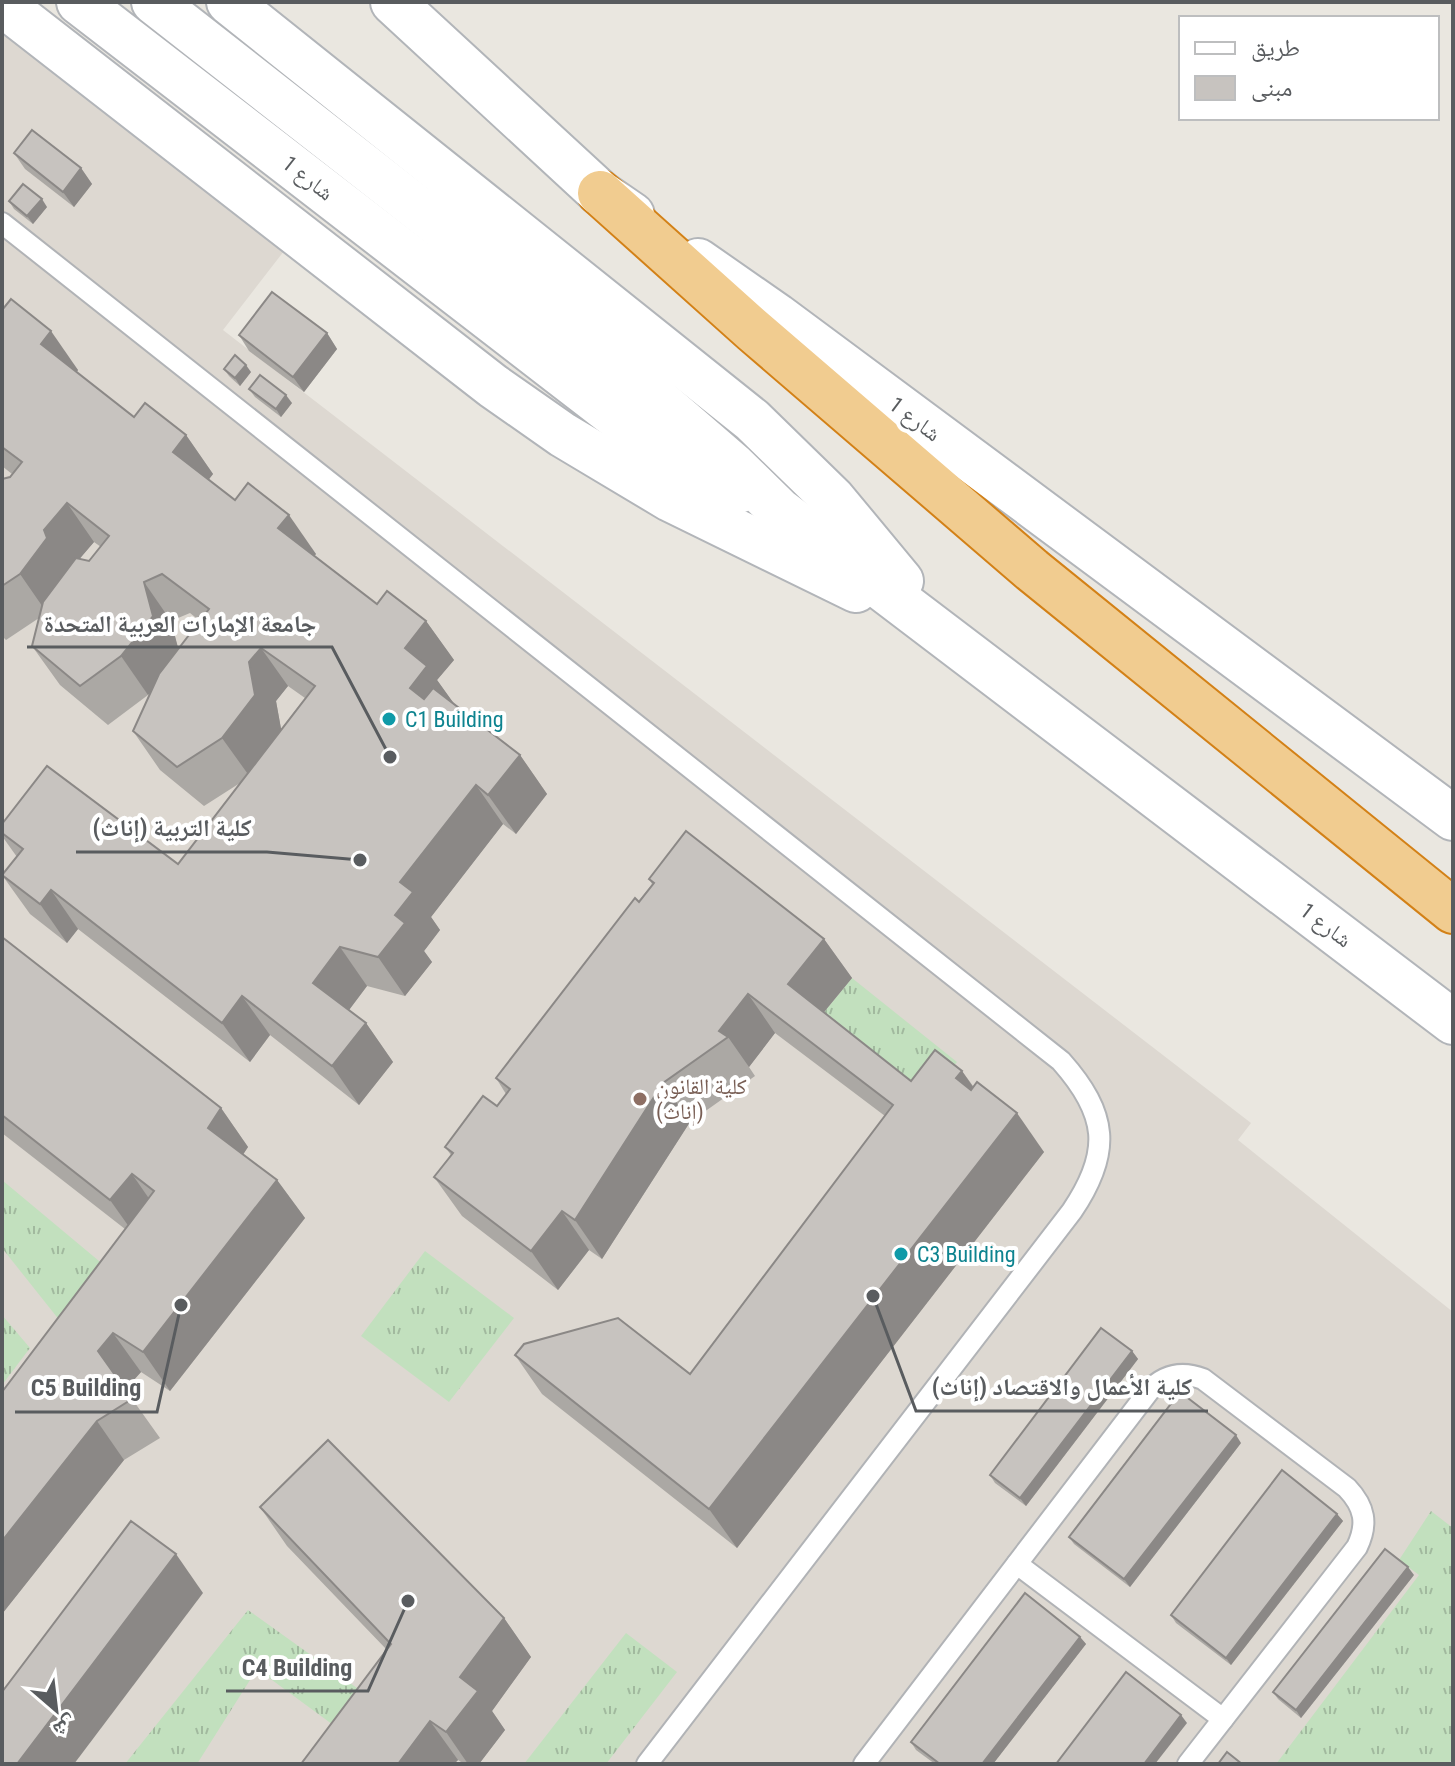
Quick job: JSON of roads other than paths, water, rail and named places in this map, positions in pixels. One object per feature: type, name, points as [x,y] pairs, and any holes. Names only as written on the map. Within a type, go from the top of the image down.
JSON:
[{"type":"highway","points":[[600,193],[754,331],[1032,570],[1453,911]]},
{"type":"street","name":"شارع 1","points":[[79,2],[652,444],[716,481],[779,510]]},
{"type":"street","name":"شارع 1","points":[[154,2],[609,358],[734,466],[779,510],[1453,1022]]},
{"type":"street","points":[[229,2],[752,420],[833,499],[901,581],[928,621]]},
{"type":"street","name":"شارع 1","points":[[393,2],[600,193],[777,316],[1453,818]]},
{"type":"street","points":[[2,4],[493,386],[563,435],[670,499],[756,543],[886,605],[928,621]]},
{"type":"lane","points":[[2,223],[1061,1061],[1083,1086],[1097,1117],[1099,1150],[1091,1183],[1072,1211],[647,1764]]},
{"type":"lane","points":[[864,1764],[1158,1382],[1180,1374],[1192,1374],[1203,1379],[1347,1488],[1358,1499],[1365,1523],[1357,1547],[1188,1764]]},
{"type":"lane","points":[[1017,1564],[1223,1719]]},
{"type":"place","name":"C1 Building","points":[[389,719]]},
{"type":"place","name":"جامعة الإمارات العربية المتحدة","points":[[390,757]]},
{"type":"place","name":"كلية التربية (إناث)","points":[[360,860]]},
{"type":"place","name":"كلية القانون (إناث)","points":[[640,1099]]},
{"type":"place","name":"C3 Building","points":[[901,1254]]},
{"type":"place","name":"كلية الأعمال والاقتصاد (إناث)","points":[[873,1296]]},
{"type":"place","name":"C5 Building","points":[[181,1305]]},
{"type":"place","name":"C4 Building","points":[[408,1601]]}]
